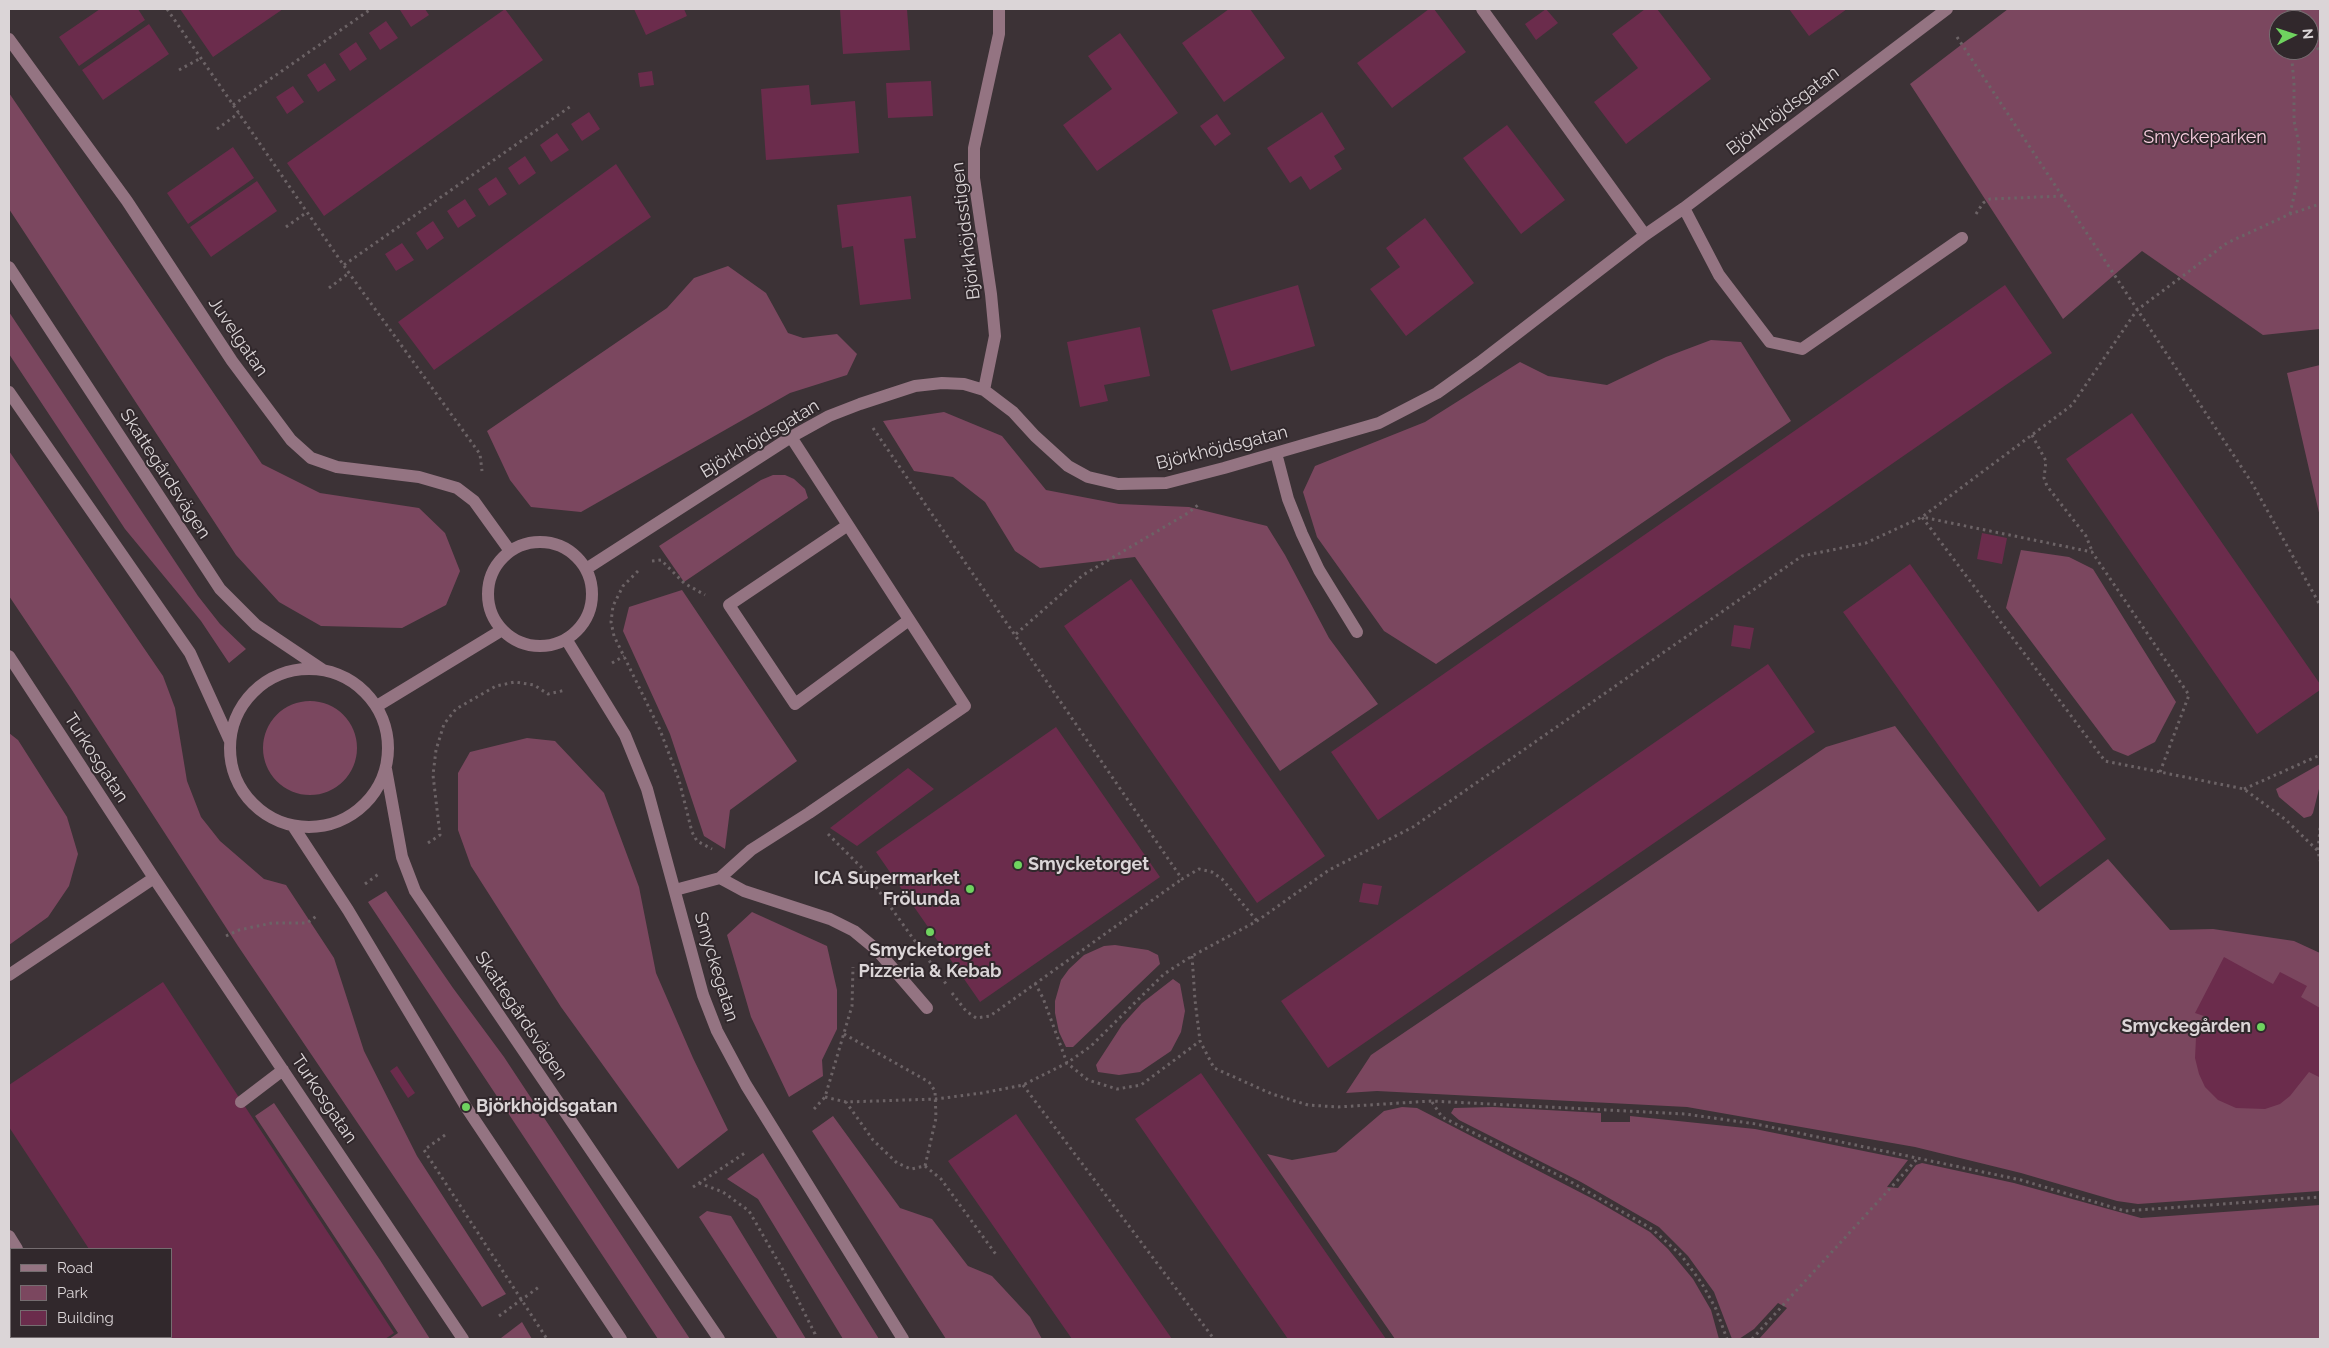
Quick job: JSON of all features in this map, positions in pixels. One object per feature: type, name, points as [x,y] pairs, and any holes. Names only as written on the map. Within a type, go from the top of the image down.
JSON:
[{"type":"street","name":"Björkhöjdsstigen","points":[[984,390],[995,336],[991,294],[974,178],[974,148],[999,34],[999,9]]},
{"type":"street","points":[[1482,9],[1646,235]]},
{"type":"street","name":"Björkhöjdsgatan","points":[[586,569],[791,437],[829,416],[860,404],[924,385],[964,384],[984,390],[1013,412],[1035,436],[1068,466],[1088,477],[1118,484],[1166,483],[1379,423],[1437,393],[1684,208],[1942,10]]},
{"type":"street","name":"Juvelgatan","points":[[9,39],[127,201],[232,360],[291,440],[311,458],[337,467],[419,477],[457,488],[474,501],[510,551]]},
{"type":"street","points":[[1684,208],[1719,274],[1770,342],[1802,349],[1962,238]]},
{"type":"street","name":"Skattegårdsvägen","points":[[9,268],[220,588],[243,614],[256,625],[323,670]]},
{"type":"street","name":"Skattegårdsvägen","points":[[9,392],[190,653],[230,741],[233,770],[246,796],[266,815],[293,826],[310,828],[326,826],[343,821],[358,812],[370,800],[380,785],[386,769]]},
{"type":"street","points":[[675,890],[725,874],[751,850],[810,813],[965,706],[791,437]]},
{"type":"street","points":[[1276,453],[1288,499],[1302,534],[1319,570],[1357,632]]},
{"type":"street","points":[[848,525],[729,605],[794,704],[909,620]]},
{"type":"street","points":[[530,543],[552,543],[571,552],[586,569],[592,588],[591,608],[581,626],[566,639],[550,646],[533,646],[515,640],[502,630],[490,611],[488,589],[495,567],[510,551],[530,543]]},
{"type":"street","points":[[377,706],[502,630]]},
{"type":"street","name":"Smyckegatan","points":[[566,639],[625,734],[647,789],[703,995],[717,1031],[746,1085],[903,1339]]},
{"type":"street","name":"Turkosgatan","points":[[9,656],[154,878],[463,1339]]},
{"type":"street","name":"Skattegårdsvägen","points":[[230,741],[240,710],[261,685],[291,671],[323,670],[336,673],[360,686],[377,706],[388,737],[386,769],[402,858],[415,891],[719,1339]]},
{"type":"street","points":[[293,826],[348,910],[466,1107],[620,1339]]},
{"type":"street","points":[[725,874],[744,891],[830,919],[854,932],[877,950],[927,1008]]},
{"type":"street","points":[[9,975],[154,878]]},
{"type":"street","points":[[242,1102],[283,1070]]},
{"type":"street","points":[[9,1236],[17,1248]]},
{"type":"path","points":[[167,9],[349,273],[480,454],[483,476],[474,501]]},
{"type":"path","points":[[233,104],[372,9]]},
{"type":"path","points":[[179,70],[201,58]]},
{"type":"path","points":[[2290,214],[2298,178],[2299,144],[2294,121],[2292,60]]},
{"type":"path","points":[[1974,62],[2252,483],[2320,605]]},
{"type":"path","points":[[344,265],[571,106]]},
{"type":"path","points":[[217,130],[239,113]]},
{"type":"path","points":[[1962,238],[1982,203],[1990,199],[2064,196]]},
{"type":"path","points":[[825,1097],[846,1102],[936,1099],[982,1093],[1023,1085],[1067,1063],[1091,1046],[1164,974],[1192,956],[1257,922],[1329,870],[1413,827],[1802,556],[1866,543],[1922,517],[2072,405],[2138,310],[2227,243],[2290,214],[2320,204]]},
{"type":"path","points":[[286,227],[307,212]]},
{"type":"path","points":[[329,288],[349,273]]},
{"type":"path","points":[[860,404],[874,431],[1016,634],[1182,879]]},
{"type":"path","points":[[2032,435],[2046,461],[2044,478],[2047,486],[2086,536],[2092,552],[2189,695],[2160,772]]},
{"type":"path","points":[[1016,634],[1083,575],[1188,512],[1205,498],[1224,468]]},
{"type":"path","points":[[1922,517],[2092,552]]},
{"type":"path","points":[[1922,517],[2105,761],[2244,789],[2286,820],[2318,851]]},
{"type":"path","points":[[725,874],[711,848],[697,841],[692,832],[679,780],[660,730],[614,636],[611,622],[613,606],[623,586],[638,571],[653,561],[661,560],[684,583],[712,599],[729,605]]},
{"type":"path","points":[[2244,789],[2320,755]]},
{"type":"path","points":[[810,813],[863,869],[966,1011],[976,1018],[990,1016],[1182,879],[1199,869],[1212,872],[1222,879],[1257,922]]},
{"type":"path","points":[[2320,828],[2318,851],[2320,861]]},
{"type":"path","points":[[814,1109],[825,1097],[852,1006],[854,932]]},
{"type":"path","points":[[1192,956],[1200,1041],[1214,1068],[1272,1094],[1308,1105],[1338,1107],[1431,1101],[1685,1114],[1756,1124],[2021,1180],[2125,1210],[2155,1210],[2320,1197]]},
{"type":"path","points":[[1035,983],[1043,998],[1067,1063],[1088,1080],[1118,1089],[1141,1085],[1200,1041]]},
{"type":"path","points":[[844,1034],[929,1082],[935,1091],[936,1118],[925,1166]]},
{"type":"path","points":[[1023,1085],[1214,1339]]},
{"type":"path","points":[[1431,1101],[1442,1117],[1566,1179],[1652,1229],[1681,1254],[1701,1282],[1716,1308],[1727,1339]]},
{"type":"path","points":[[846,1102],[873,1140],[897,1163],[912,1169],[925,1166]]},
{"type":"path","points":[[445,1135],[424,1150],[547,1339]]},
{"type":"path","points":[[693,1187],[745,1154]]},
{"type":"path","points":[[1752,1339],[1918,1158]]},
{"type":"path","points":[[925,1166],[941,1179],[997,1256]]},
{"type":"path","points":[[699,1183],[723,1192],[749,1211],[783,1270],[815,1334],[815,1339]]},
{"type":"path","points":[[499,1316],[540,1287]]},
{"type":"green space","name":"Smyckeparken","points":[[2008,9],[2320,9],[2320,329],[2263,335],[2142,251],[2063,319],[1910,84]]},
{"type":"green space","points":[[9,93],[262,464],[320,493],[419,508],[445,533],[460,571],[446,605],[402,628],[321,626],[279,602],[236,555],[9,209]]},
{"type":"green space","points":[[728,266],[766,293],[788,333],[803,338],[837,334],[857,354],[847,375],[790,393],[581,512],[531,507],[510,480],[487,431],[667,308],[694,278]]},
{"type":"green space","points":[[9,312],[198,596],[220,624],[246,649],[229,663],[201,621],[125,529],[9,354]]},
{"type":"green space","points":[[1711,340],[1741,342],[1791,421],[1436,664],[1384,631],[1317,537],[1303,492],[1315,466],[1425,422],[1520,362],[1548,376],[1607,385],[1666,357]]},
{"type":"green space","points":[[2320,365],[2320,517],[2287,373]]},
{"type":"green space","points":[[944,412],[1002,436],[1046,490],[1119,504],[1189,507],[1267,526],[1285,555],[1329,638],[1378,704],[1280,771],[1135,557],[1040,568],[1015,551],[985,502],[953,477],[914,471],[883,421]]},
{"type":"green space","points":[[9,451],[163,676],[175,708],[187,781],[201,817],[220,841],[264,879],[286,885],[334,958],[364,1051],[417,1156],[506,1294],[482,1307],[238,946],[9,596]]},
{"type":"green space","points":[[773,475],[785,475],[794,479],[805,489],[808,498],[684,582],[659,546],[761,480]]},
{"type":"green space","points":[[2021,550],[2069,557],[2093,569],[2176,702],[2155,742],[2128,756],[2113,750],[2006,608]]},
{"type":"green space","points":[[682,590],[797,761],[730,810],[725,849],[704,836],[670,734],[623,631],[629,607]]},
{"type":"green space","points":[[310,701],[328,704],[343,715],[354,730],[357,748],[354,766],[343,781],[328,792],[310,795],[292,792],[277,781],[266,766],[263,748],[266,730],[277,715],[292,704]]},
{"type":"green space","points":[[1895,726],[2038,912],[2108,859],[2170,930],[2213,929],[2294,941],[2320,953],[2320,1191],[2138,1204],[2117,1201],[2021,1173],[1915,1147],[1687,1107],[1377,1091],[1346,1093],[1371,1055],[1826,747]]},
{"type":"green space","points":[[9,733],[18,740],[67,817],[78,854],[69,886],[48,917],[9,945]]},
{"type":"green space","points":[[527,738],[555,741],[604,793],[639,887],[656,973],[693,1058],[728,1130],[678,1169],[561,1007],[471,866],[458,830],[458,773],[470,752]]},
{"type":"green space","points":[[2320,764],[2320,785],[2313,813],[2311,816],[2304,818],[2279,797],[2276,789]]},
{"type":"green space","points":[[386,891],[453,988],[504,1057],[690,1339],[658,1339],[368,902]]},
{"type":"green space","points":[[752,912],[827,946],[837,990],[837,1029],[822,1060],[823,1076],[789,1097],[751,1017],[727,935]]},
{"type":"green space","points":[[1115,945],[1148,950],[1158,955],[1160,964],[1073,1047],[1066,1047],[1059,1032],[1055,1013],[1055,1001],[1061,980],[1069,969],[1084,955],[1104,946]]},
{"type":"green space","points":[[1173,979],[1180,984],[1185,1011],[1181,1032],[1171,1051],[1140,1072],[1119,1075],[1098,1072],[1096,1065],[1122,1025],[1142,1003]]},
{"type":"green space","points":[[274,1103],[380,1260],[430,1339],[389,1339],[398,1333],[255,1116]]},
{"type":"green space","points":[[1402,1107],[1417,1108],[1595,1200],[1650,1232],[1668,1249],[1693,1279],[1711,1310],[1719,1339],[1395,1339],[1267,1154],[1292,1160],[1336,1152],[1384,1111]]},
{"type":"green space","points":[[1493,1107],[1601,1113],[1601,1122],[1630,1122],[1630,1116],[1755,1129],[1908,1160],[1887,1187],[1898,1188],[1916,1165],[1922,1163],[2014,1183],[2141,1218],[2320,1205],[2320,1339],[1759,1339],[1787,1308],[1778,1303],[1754,1329],[1739,1339],[1732,1339],[1714,1292],[1688,1256],[1659,1227],[1581,1182],[1459,1120],[1451,1113],[1454,1108]]},
{"type":"green space","points":[[833,1116],[900,1208],[932,1219],[968,1266],[992,1276],[1030,1317],[1042,1339],[946,1339],[812,1131]]},
{"type":"green space","points":[[763,1153],[879,1339],[843,1339],[758,1199],[727,1179]]},
{"type":"green space","points":[[707,1211],[731,1216],[806,1339],[778,1339],[699,1217]]},
{"type":"green space","points":[[9,1286],[10,1336],[9,1334]]},
{"type":"green space","points":[[522,1322],[532,1339],[501,1339],[501,1338]]},
{"type":"green space","points":[[11,1338],[44,1339],[12,1339]]},
{"type":"building","points":[[100,9],[138,9],[145,20],[79,66],[59,37]]},
{"type":"building","points":[[180,9],[283,9],[213,57]]},
{"type":"building","points":[[425,9],[429,15],[411,27],[400,10]]},
{"type":"building","points":[[505,9],[543,60],[324,216],[287,163]]},
{"type":"building","points":[[634,9],[684,9],[687,16],[646,35]]},
{"type":"building","points":[[840,9],[907,9],[910,50],[843,54]]},
{"type":"building","points":[[1229,9],[1250,9],[1285,58],[1224,102],[1182,43]]},
{"type":"building","points":[[1429,9],[1434,9],[1466,52],[1392,108],[1357,63]]},
{"type":"building","points":[[1546,9],[1558,23],[1536,40],[1525,24]]},
{"type":"building","points":[[1645,9],[1657,9],[1711,79],[1626,144],[1594,102],[1638,68],[1612,34]]},
{"type":"building","points":[[1789,9],[1847,9],[1809,36]]},
{"type":"building","points":[[386,21],[398,38],[380,50],[369,33]]},
{"type":"building","points":[[149,24],[169,54],[103,100],[82,70]]},
{"type":"building","points":[[1120,33],[1178,113],[1097,171],[1063,125],[1112,89],[1088,56]]},
{"type":"building","points":[[356,42],[367,59],[350,71],[339,54]]},
{"type":"building","points":[[325,63],[336,80],[318,92],[307,75]]},
{"type":"building","points":[[652,71],[654,85],[640,87],[638,73]]},
{"type":"building","points":[[931,81],[933,116],[888,118],[886,83]]},
{"type":"building","points":[[809,85],[811,105],[855,101],[859,153],[766,160],[761,89]]},
{"type":"building","points":[[293,86],[304,102],[287,114],[276,97]]},
{"type":"building","points":[[589,112],[600,129],[582,141],[571,124]]},
{"type":"building","points":[[1322,112],[1345,149],[1334,156],[1342,169],[1310,190],[1301,176],[1290,183],[1267,148]]},
{"type":"building","points":[[1217,114],[1231,134],[1215,146],[1200,126]]},
{"type":"building","points":[[1507,125],[1565,200],[1521,234],[1463,158]]},
{"type":"building","points":[[557,133],[569,150],[551,162],[540,145]]},
{"type":"building","points":[[233,147],[254,178],[188,224],[167,193]]},
{"type":"building","points":[[525,156],[536,173],[519,185],[508,168]]},
{"type":"building","points":[[616,164],[651,217],[434,370],[398,322]]},
{"type":"building","points":[[496,177],[507,194],[489,206],[478,189]]},
{"type":"building","points":[[257,181],[277,211],[211,257],[190,227]]},
{"type":"building","points":[[911,196],[916,238],[904,239],[911,299],[860,305],[853,246],[842,248],[837,205]]},
{"type":"building","points":[[465,199],[476,216],[458,228],[447,211]]},
{"type":"building","points":[[1425,218],[1474,283],[1406,336],[1370,289],[1400,267],[1386,248]]},
{"type":"building","points":[[433,221],[444,238],[427,250],[416,233]]},
{"type":"building","points":[[402,243],[414,260],[396,271],[385,254]]},
{"type":"building","points":[[1298,285],[1315,346],[1231,371],[1212,310]]},
{"type":"building","points":[[2005,285],[2052,353],[1378,820],[1331,752]]},
{"type":"building","points":[[1140,327],[1150,376],[1104,385],[1108,401],[1080,407],[1067,342]]},
{"type":"building","points":[[2132,413],[2320,684],[2320,690],[2257,734],[2066,459]]},
{"type":"building","points":[[1982,533],[2007,538],[2002,564],[1977,559]]},
{"type":"building","points":[[1910,564],[2106,839],[2040,887],[1843,612]]},
{"type":"building","points":[[1131,579],[1325,856],[1257,903],[1064,626]]},
{"type":"building","points":[[1734,625],[1754,628],[1750,649],[1731,646]]},
{"type":"building","points":[[1768,664],[1815,732],[1328,1068],[1281,1001]]},
{"type":"building","name":"Smycketorget","points":[[1056,727],[1160,877],[980,1002],[876,852]]},
{"type":"building","points":[[908,768],[934,789],[857,846],[830,828]]},
{"type":"building","points":[[1363,883],[1382,886],[1378,905],[1359,902]]},
{"type":"building","name":"Smyckegården","points":[[2224,957],[2273,984],[2280,972],[2307,986],[2301,997],[2320,1008],[2319,1077],[2309,1072],[2290,1096],[2280,1104],[2265,1109],[2236,1108],[2218,1100],[2205,1087],[2199,1074],[2195,1058],[2196,1038],[2207,1017],[2195,1013]]},
{"type":"building","points":[[163,982],[394,1333],[385,1339],[149,1339],[172,1338],[172,1248],[88,1248],[9,1127],[9,1085]]},
{"type":"building","points":[[397,1066],[415,1093],[408,1098],[390,1071]]},
{"type":"building","points":[[1201,1073],[1386,1339],[1288,1339],[1135,1119]]},
{"type":"building","points":[[1016,1114],[1172,1339],[1072,1339],[948,1161]]},
{"type":"place","name":"Smycketorget","points":[[1018,865]]},
{"type":"place","name":"ICA Supermarket Frölunda","points":[[970,889]]},
{"type":"place","name":"Smycketorget Pizzeria & Kebab","points":[[930,932]]},
{"type":"place","name":"Smyckegården","points":[[2261,1027]]},
{"type":"place","name":"Björkhöjdsgatan","points":[[466,1107]]}]
